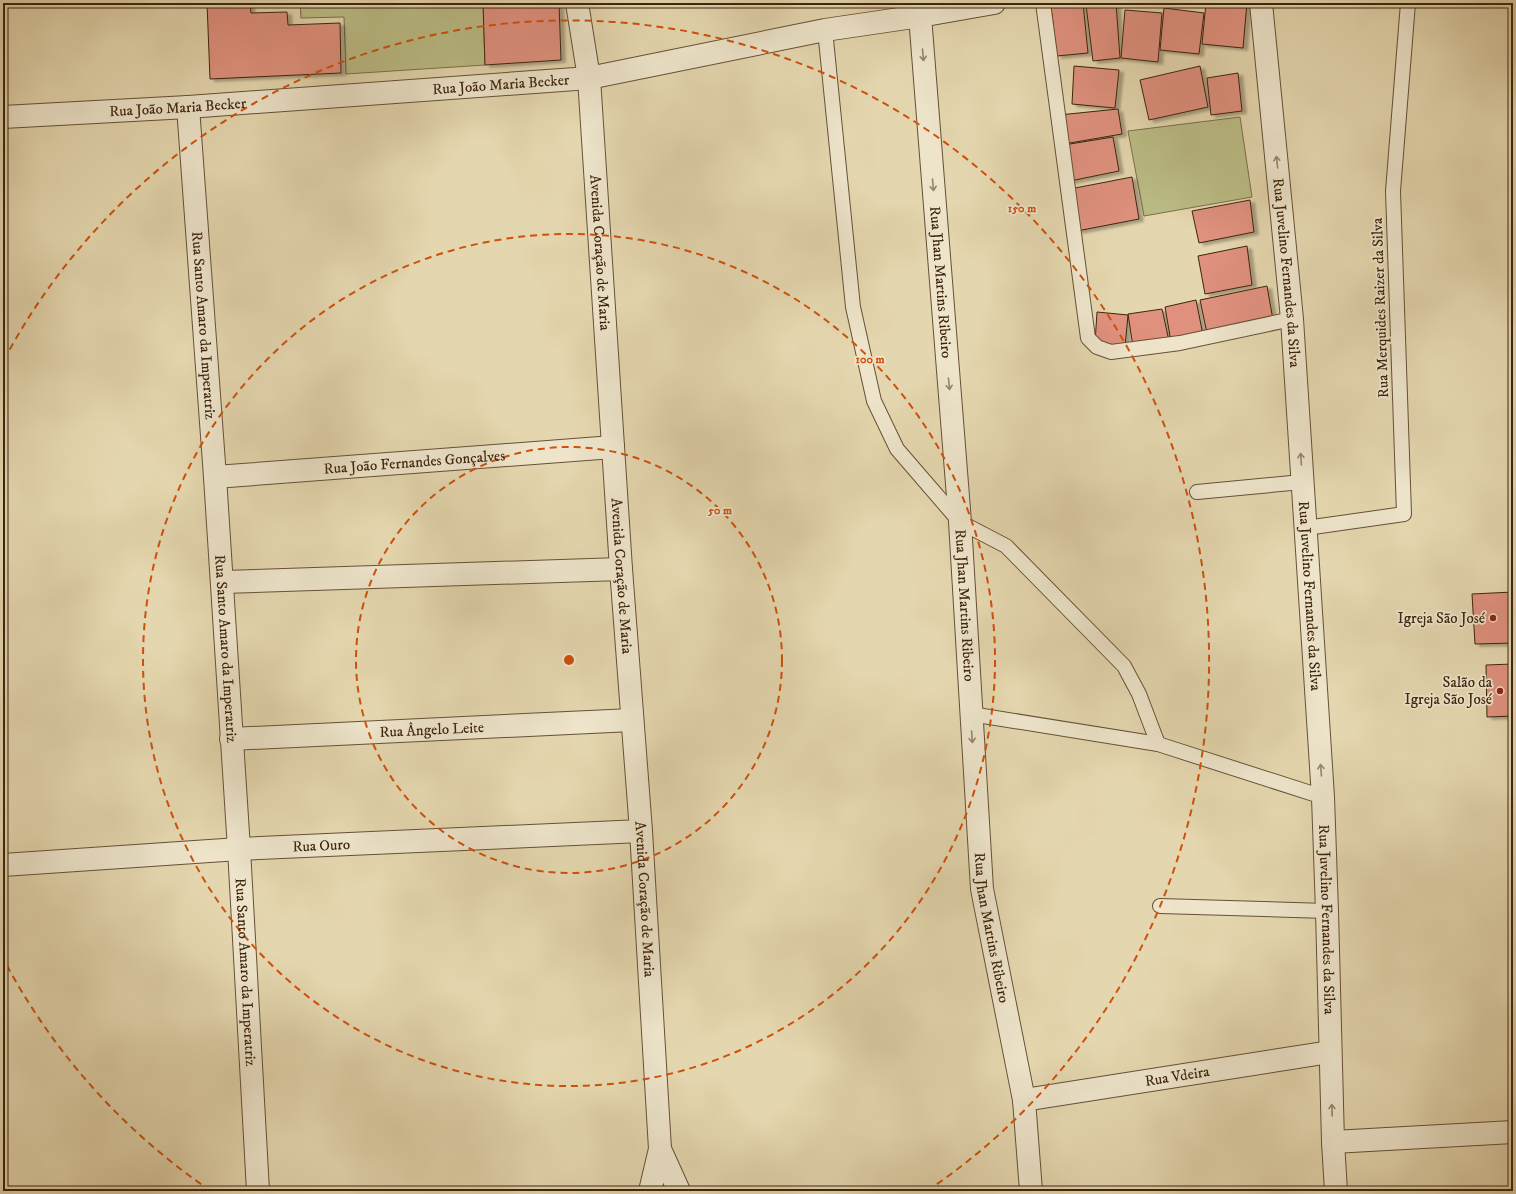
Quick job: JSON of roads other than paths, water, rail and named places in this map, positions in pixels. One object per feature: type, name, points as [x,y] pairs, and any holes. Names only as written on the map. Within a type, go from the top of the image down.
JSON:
[{"type":"street","name":"Avenida Coração de Maria","points":[[577,3],[589,78],[621,569],[641,831],[660,1149],[650,1191]]},
{"type":"street","name":"Rua João Maria Becker","points":[[3,117],[188,107],[589,78],[825,30],[994,3]]},
{"type":"street","name":"Rua Juvelino Fernandes da Silva","points":[[1261,3],[1292,319],[1323,797],[1330,1052],[1336,1191]]},
{"type":"street","name":"Rua Jhan Martins Ribeiro","points":[[920,16],[960,522],[982,889],[1024,1100],[1031,1191]]},
{"type":"street","name":"Rua Santo Amaro da Imperatriz","points":[[188,107],[222,582],[258,1191]]},
{"type":"street","name":"Rua João Fernandes Gonçalves","points":[[215,477],[613,447]]},
{"type":"street","points":[[222,582],[621,569]]},
{"type":"street","name":"Rua Ângelo Leite","points":[[232,740],[632,720]]},
{"type":"street","name":"Rua Ouro","points":[[3,865],[239,850],[641,831]]},
{"type":"street","name":"Rua Vdeira","points":[[1024,1100],[1330,1052]]},
{"type":"street","points":[[1333,1142],[1513,1132]]},
{"type":"street","name":"Avenida Coração de Maria","points":[[660,1149],[679,1191]]},
{"type":"lane","points":[[1043,3],[1088,338],[1097,347],[1112,352],[1180,343],[1292,319]]},
{"type":"lane","name":"Rua Merquides Raizer da Silva","points":[[1306,528],[1404,514],[1393,191],[1408,3]]},
{"type":"lane","points":[[825,30],[853,307],[874,401],[897,449],[960,522],[1006,546],[1124,666],[1139,694],[1158,744]]},
{"type":"lane","points":[[1197,492],[1302,482]]},
{"type":"lane","points":[[971,714],[1158,744],[1323,797]]},
{"type":"lane","points":[[1160,906],[1327,911]]},
{"type":"place","name":"Igreja São José","points":[[1493,618]]},
{"type":"place","name":"Salão da Igreja São José","points":[[1500,691]]}]
